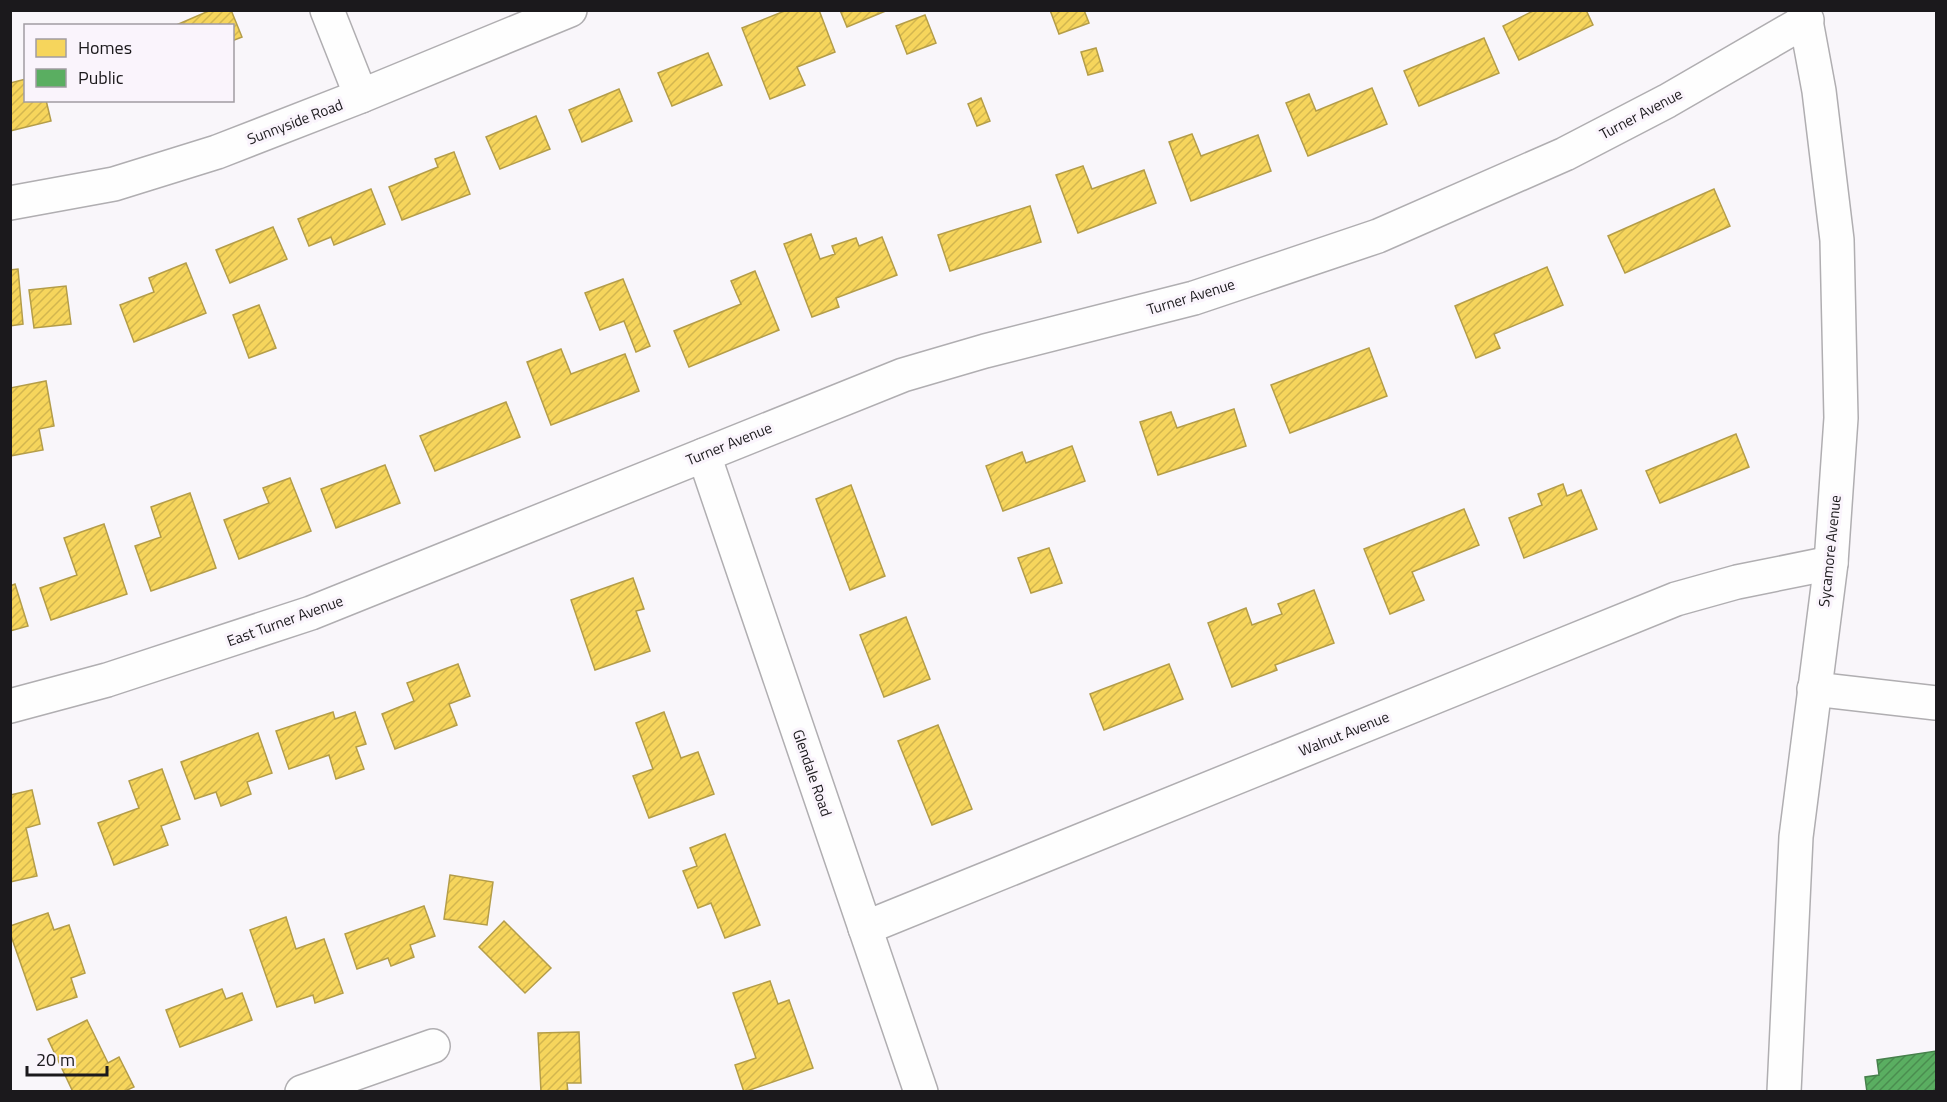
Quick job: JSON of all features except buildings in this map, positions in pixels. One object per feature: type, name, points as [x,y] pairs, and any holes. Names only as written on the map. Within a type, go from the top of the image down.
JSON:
[{"type":"street","points":[[327,10],[361,96]]},
{"type":"street","name":"Sunnyside Road","points":[[10,203],[114,184],[217,152],[570,10]]},
{"type":"street","name":"Turner Avenue","points":[[553,517],[903,375],[985,351],[1194,298],[1378,236],[1565,154],[1667,101],[1805,15]]},
{"type":"street","name":"Sycamore Avenue","points":[[1784,1092],[1796,837],[1831,563],[1841,418],[1838,240],[1819,91],[1805,15]]},
{"type":"street","name":"Glendale Road","points":[[704,455],[921,1092]]},
{"type":"street","name":"East Turner Avenue","points":[[10,706],[107,681],[255,633],[553,517]]},
{"type":"street","name":"Walnut Avenue","points":[[865,928],[1676,599],[1737,582],[1831,563]]},
{"type":"street","points":[[1814,689],[1936,703]]},
{"type":"street","points":[[302,1092],[433,1046]]}]
